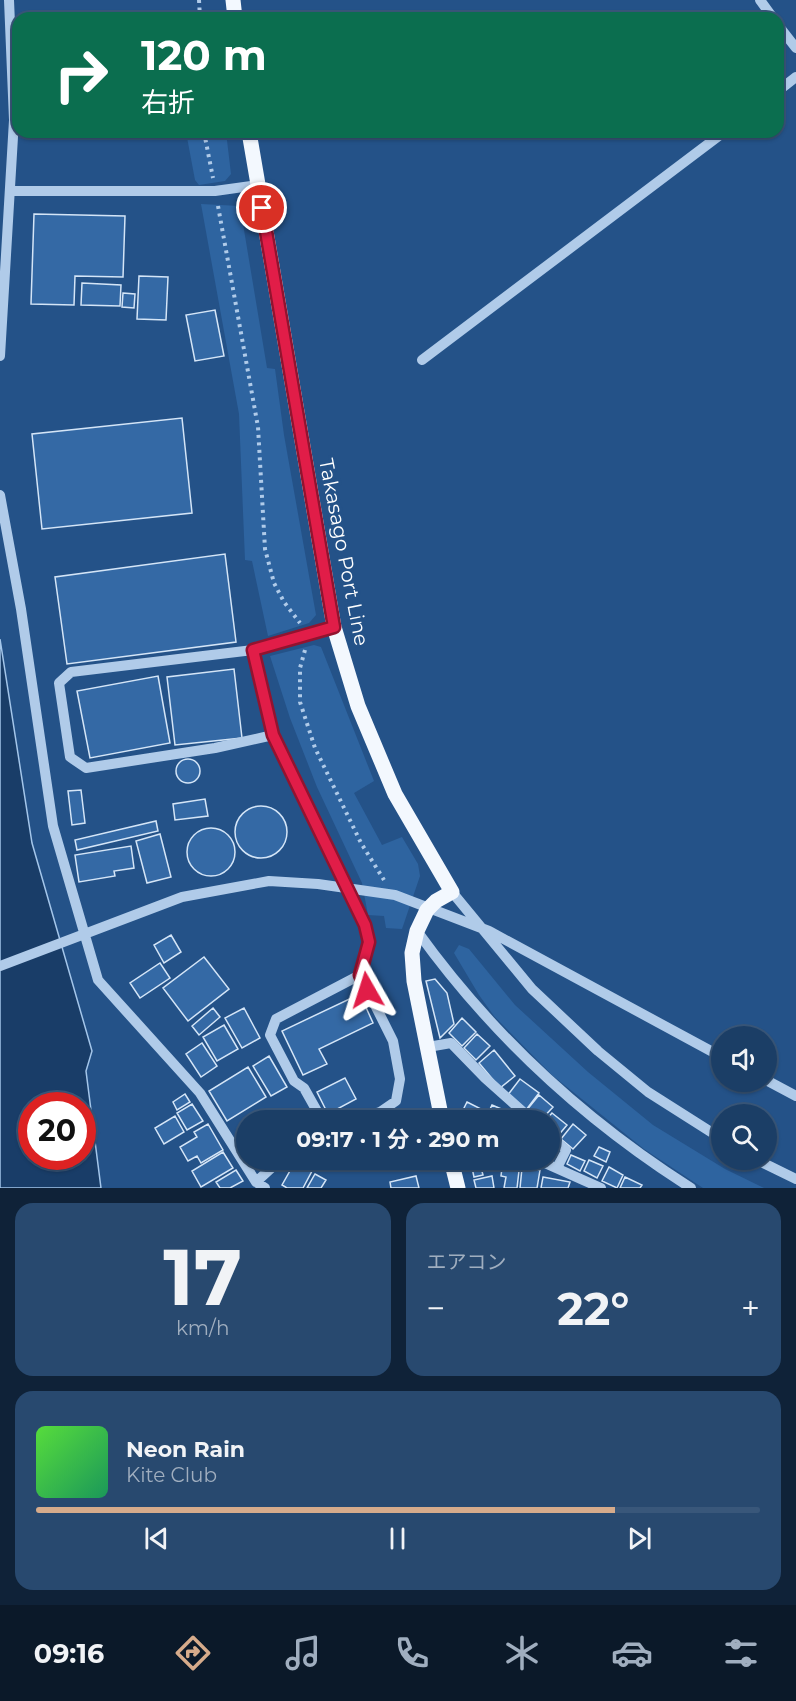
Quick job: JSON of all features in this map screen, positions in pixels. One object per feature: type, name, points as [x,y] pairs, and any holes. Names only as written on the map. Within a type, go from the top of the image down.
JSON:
[{"type":"main road","name":"Takasago Port Line","points":[[250,138],[334,627],[358,706],[395,794],[452,891]]},
{"type":"main road","points":[[442,1110],[414,981],[412,953],[417,931],[427,909],[452,891]]},
{"type":"main road","points":[[454,1170],[458,1188]]},
{"type":"street","points":[[9,0],[12,72]]},
{"type":"street","points":[[784,33],[796,48]]},
{"type":"street","points":[[0,356],[13,138]]},
{"type":"street","points":[[422,360],[716,138]]},
{"type":"street","points":[[10,191],[215,191],[258,184]]},
{"type":"street","points":[[0,495],[21,609],[52,826],[98,980],[200,1093],[260,1185],[272,1170]]},
{"type":"street","points":[[273,735],[215,748],[86,768],[70,758],[59,683],[71,672],[253,650],[334,627]]},
{"type":"street","points":[[253,650],[273,735],[365,925],[369,942],[360,975],[393,1041],[400,1079],[396,1101],[383,1110]]},
{"type":"street","points":[[0,966],[182,897],[269,881],[318,884],[395,895],[489,931],[711,1051]]},
{"type":"street","points":[[452,891],[532,989],[598,1051],[648,1092],[711,1132]]},
{"type":"street","points":[[417,931],[448,974],[526,1060],[606,1128],[650,1162],[691,1188]]},
{"type":"street","points":[[316,1110],[304,1088],[294,1081],[270,1035],[276,1019],[360,975]]},
{"type":"street","points":[[428,1047],[452,1042],[485,1078],[521,1110]]},
{"type":"street","points":[[777,1086],[796,1096]]},
{"type":"street","points":[[560,1145],[566,1150],[560,1162]]},
{"type":"street","points":[[560,1169],[601,1188]]},
{"type":"street","points":[[777,1170],[796,1179]]},
{"type":"path","points":[[205,138],[258,427],[265,549],[269,569],[284,602],[310,634],[300,668],[300,702],[315,748],[336,793],[361,843],[386,882]]},
{"type":"shaded area","points":[[187,138],[227,138],[231,174],[225,181],[199,185],[195,180]]},
{"type":"shaded area","points":[[201,204],[240,206],[267,368],[275,369],[284,435],[316,615],[309,623],[268,636],[252,561],[245,560],[239,414]]},
{"type":"shaded area","points":[[0,639],[32,843],[92,1051],[86,1071],[89,1092],[18,1092],[18,1170],[96,1170],[96,1149],[101,1188],[0,1188]]},
{"type":"shaded area","points":[[314,645],[321,647],[374,781],[354,793],[382,845],[402,837],[418,864],[420,876],[402,929],[386,928],[384,916],[368,915],[362,883],[317,787],[290,718],[270,656]]},
{"type":"shaded area","points":[[459,945],[469,949],[515,1005],[588,1072],[653,1125],[711,1160],[711,1170],[727,1170],[764,1188],[703,1188],[644,1149],[552,1075],[494,1016],[454,953]]},
{"type":"building","points":[[34,214],[125,216],[123,277],[75,276],[74,305],[31,304]]},
{"type":"building","points":[[139,276],[168,277],[166,320],[137,319]]},
{"type":"building","points":[[82,283],[121,285],[120,306],[81,305]]},
{"type":"building","points":[[123,293],[135,294],[134,308],[122,307]]},
{"type":"building","points":[[215,310],[224,356],[195,361],[186,315]]},
{"type":"building","points":[[182,418],[192,513],[42,529],[32,434]]},
{"type":"building","points":[[225,554],[236,642],[67,664],[55,577]]},
{"type":"building","points":[[234,669],[242,738],[175,745],[167,677]]},
{"type":"building","points":[[158,676],[170,743],[90,758],[77,691]]},
{"type":"building","points":[[188,759],[196,763],[200,771],[196,779],[188,783],[180,779],[176,771],[180,763]]},
{"type":"building","points":[[81,790],[85,823],[72,825],[68,791]]},
{"type":"building","points":[[205,799],[208,816],[175,820],[173,804]]},
{"type":"building","points":[[261,806],[271,808],[279,814],[285,822],[287,832],[285,842],[279,850],[271,856],[261,858],[251,856],[243,850],[237,842],[235,832],[237,822],[243,814],[251,808]]},
{"type":"building","points":[[156,821],[158,831],[77,850],[75,840]]},
{"type":"building","points":[[206,828],[216,828],[231,838],[235,852],[234,861],[225,872],[216,876],[206,876],[191,866],[187,857],[187,847],[197,832]]},
{"type":"building","points":[[160,834],[171,877],[147,883],[136,841]]},
{"type":"building","points":[[131,846],[134,868],[114,871],[115,876],[79,882],[75,855]]},
{"type":"building","points":[[171,935],[181,952],[164,963],[154,945]]},
{"type":"building","points":[[204,957],[229,989],[188,1021],[163,988]]},
{"type":"building","points":[[160,963],[170,978],[140,998],[130,983]]},
{"type":"building","points":[[435,979],[447,993],[454,1024],[440,1038],[426,981]]},
{"type":"building","points":[[360,994],[373,1023],[319,1049],[327,1064],[303,1075],[282,1031]]},
{"type":"building","points":[[213,1008],[220,1017],[199,1035],[192,1026]]},
{"type":"building","points":[[244,1008],[260,1038],[242,1048],[225,1018]]},
{"type":"building","points":[[462,1018],[476,1032],[462,1046],[449,1033]]},
{"type":"building","points":[[224,1025],[238,1049],[217,1061],[203,1037]]},
{"type":"building","points":[[477,1034],[490,1046],[476,1060],[464,1048]]},
{"type":"building","points":[[202,1043],[217,1066],[201,1077],[186,1054]]},
{"type":"building","points":[[494,1050],[515,1076],[500,1088],[479,1063]]},
{"type":"building","points":[[269,1056],[287,1087],[271,1096],[253,1066]]},
{"type":"building","points":[[248,1067],[266,1097],[245,1110],[236,1110],[236,1115],[227,1121],[209,1091]]},
{"type":"building","points":[[345,1078],[356,1099],[335,1110],[326,1110],[317,1092]]},
{"type":"building","points":[[520,1079],[539,1093],[526,1110],[507,1096]]},
{"type":"building","points":[[185,1094],[190,1102],[177,1110],[173,1102]]},
{"type":"building","points":[[539,1095],[553,1107],[550,1110],[527,1110]]},
{"type":"building","points":[[467,1102],[483,1110],[463,1110]]},
{"type":"building","points":[[192,1104],[203,1121],[187,1130],[177,1113]]},
{"type":"building","points":[[492,1105],[504,1110],[490,1110]]},
{"type":"building","points":[[175,1116],[184,1132],[164,1144],[155,1128]]},
{"type":"building","points":[[560,1119],[567,1125],[560,1133]]},
{"type":"building","points":[[208,1124],[223,1150],[201,1163],[197,1156],[188,1161],[180,1147],[197,1137],[194,1132]]},
{"type":"building","points":[[573,1124],[586,1135],[573,1149],[561,1139]]},
{"type":"building","points":[[599,1147],[610,1152],[606,1162],[594,1156]]},
{"type":"building","points":[[223,1152],[233,1168],[201,1187],[192,1171]]},
{"type":"building","points":[[571,1155],[585,1161],[580,1171],[567,1164]]},
{"type":"building","points":[[589,1160],[603,1166],[597,1178],[584,1171]]},
{"type":"building","points":[[609,1167],[623,1175],[617,1188],[602,1181]]},
{"type":"building","points":[[236,1170],[243,1181],[230,1188],[220,1188],[216,1182]]},
{"type":"building","points":[[290,1170],[312,1171],[303,1188],[287,1188],[282,1185]]},
{"type":"building","points":[[472,1170],[482,1170],[483,1175],[474,1177]]},
{"type":"building","points":[[502,1170],[519,1170],[517,1188],[504,1188],[506,1177],[501,1176]]},
{"type":"building","points":[[522,1170],[540,1170],[537,1188],[520,1188]]},
{"type":"building","points":[[315,1174],[326,1180],[321,1188],[307,1188]]},
{"type":"building","points":[[416,1176],[419,1188],[391,1188],[390,1182]]},
{"type":"building","points":[[492,1176],[494,1188],[476,1188],[474,1180]]},
{"type":"building","points":[[543,1177],[570,1182],[568,1188],[541,1188]]},
{"type":"building","points":[[625,1177],[642,1185],[640,1188],[620,1188]]},
{"type":"route","points":[[262,208],[334,627],[253,650],[273,735],[365,925],[369,942],[360,975],[367,990]]}]
